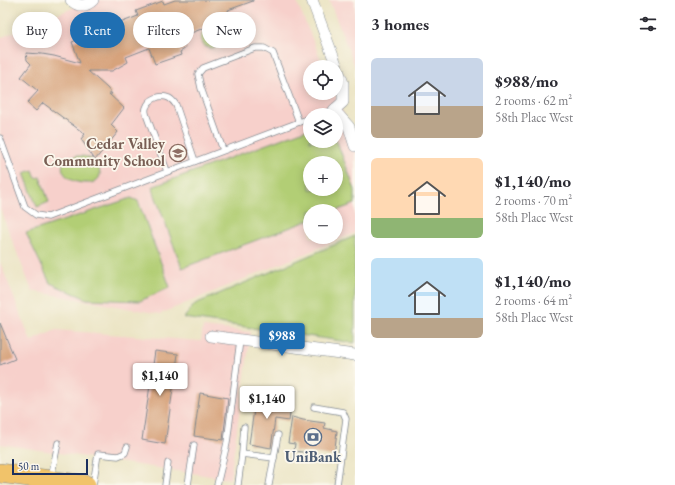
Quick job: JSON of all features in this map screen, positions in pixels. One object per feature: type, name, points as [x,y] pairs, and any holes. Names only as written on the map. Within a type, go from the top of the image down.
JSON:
[{"type":"highway","points":[[8,476],[86,485]]},
{"type":"street","points":[[71,0],[82,6],[93,0]]},
{"type":"street","points":[[312,0],[343,82],[343,102],[336,108]]},
{"type":"street","points":[[343,121],[348,127],[355,146]]},
{"type":"street","points":[[211,336],[355,355]]},
{"type":"lane","points":[[223,150],[201,88],[198,74],[204,68],[255,48],[264,48],[273,53],[299,122]]},
{"type":"lane","points":[[167,171],[147,118],[146,109],[154,98],[162,96],[170,98],[176,105],[195,161]]},
{"type":"lane","points":[[0,138],[25,207],[36,216],[48,217],[303,121]]},
{"type":"lane","points":[[217,485],[226,443],[240,340]]},
{"type":"lane","points":[[314,407],[343,412],[346,419],[337,485]]},
{"type":"lane","points":[[238,485],[244,427]]},
{"type":"lane","points":[[269,485],[278,435]]},
{"type":"lane","points":[[50,482],[58,443]]},
{"type":"lane","points":[[188,485],[194,445]]},
{"type":"lane","points":[[93,485],[98,454],[118,456],[125,453],[127,446]]},
{"type":"lane","points":[[242,454],[274,458]]},
{"type":"lane","points":[[165,485],[168,463]]},
{"type":"shaded area","name":"Cedar Valley Community School","points":[[92,0],[296,0],[321,60],[303,60],[303,100],[338,100],[341,108],[303,108],[303,148],[343,148],[343,113],[355,143],[355,233],[343,238],[343,204],[303,204],[303,244],[329,244],[160,314],[32,291],[0,209],[0,38],[12,33],[12,48],[62,48],[62,12]]},
{"type":"shaded area","points":[[329,0],[355,0],[355,67]]},
{"type":"shaded area","points":[[0,262],[31,341],[56,330],[201,341],[203,327],[251,332],[230,479],[0,444]]},
{"type":"green space","points":[[303,131],[303,148],[339,148],[342,156],[303,156],[303,196],[343,196],[343,158],[355,190],[355,204],[343,208],[343,204],[303,204],[303,223],[182,268],[152,187]]},
{"type":"green space","points":[[76,156],[88,157],[94,161],[100,170],[97,180],[91,183],[85,183],[78,182],[66,176],[62,167],[64,162]]},
{"type":"green space","points":[[33,170],[36,178],[40,177],[49,202],[37,207],[24,173]]},
{"type":"green space","points":[[131,198],[138,201],[170,287],[140,301],[87,299],[50,283],[26,233]]},
{"type":"green space","points":[[355,236],[355,343],[184,318],[195,304],[336,244],[343,244],[343,241]]},
{"type":"building","points":[[175,0],[253,0],[228,10],[228,12],[202,12],[202,29],[194,32],[194,12],[136,11],[163,1],[164,4]]},
{"type":"building","points":[[133,18],[133,48],[149,48],[126,57],[128,62],[112,71],[88,71],[107,88],[112,94],[109,94],[124,108],[111,125],[118,132],[95,160],[81,139],[85,134],[43,103],[36,111],[27,103],[38,91],[21,77],[31,64],[27,60],[26,53],[54,56],[80,63],[74,48],[125,48],[125,21]]},
{"type":"building","points":[[149,48],[186,48],[180,52],[181,55],[155,64]]},
{"type":"building","points":[[0,323],[15,359],[0,365]]},
{"type":"building","points":[[155,351],[178,354],[165,444],[142,440]]},
{"type":"building","points":[[200,393],[228,398],[223,440],[194,436]]},
{"type":"building","points":[[256,396],[279,399],[278,404],[291,406],[289,421],[275,419],[271,448],[249,444]]},
{"type":"building","name":"UniBank","points":[[292,417],[325,423],[324,428],[337,431],[334,456],[294,451],[295,444],[288,443]]},
{"type":"place","name":"Cedar Valley Community School","points":[[178,153]]},
{"type":"place","name":"UniBank","points":[[313,437]]}]
